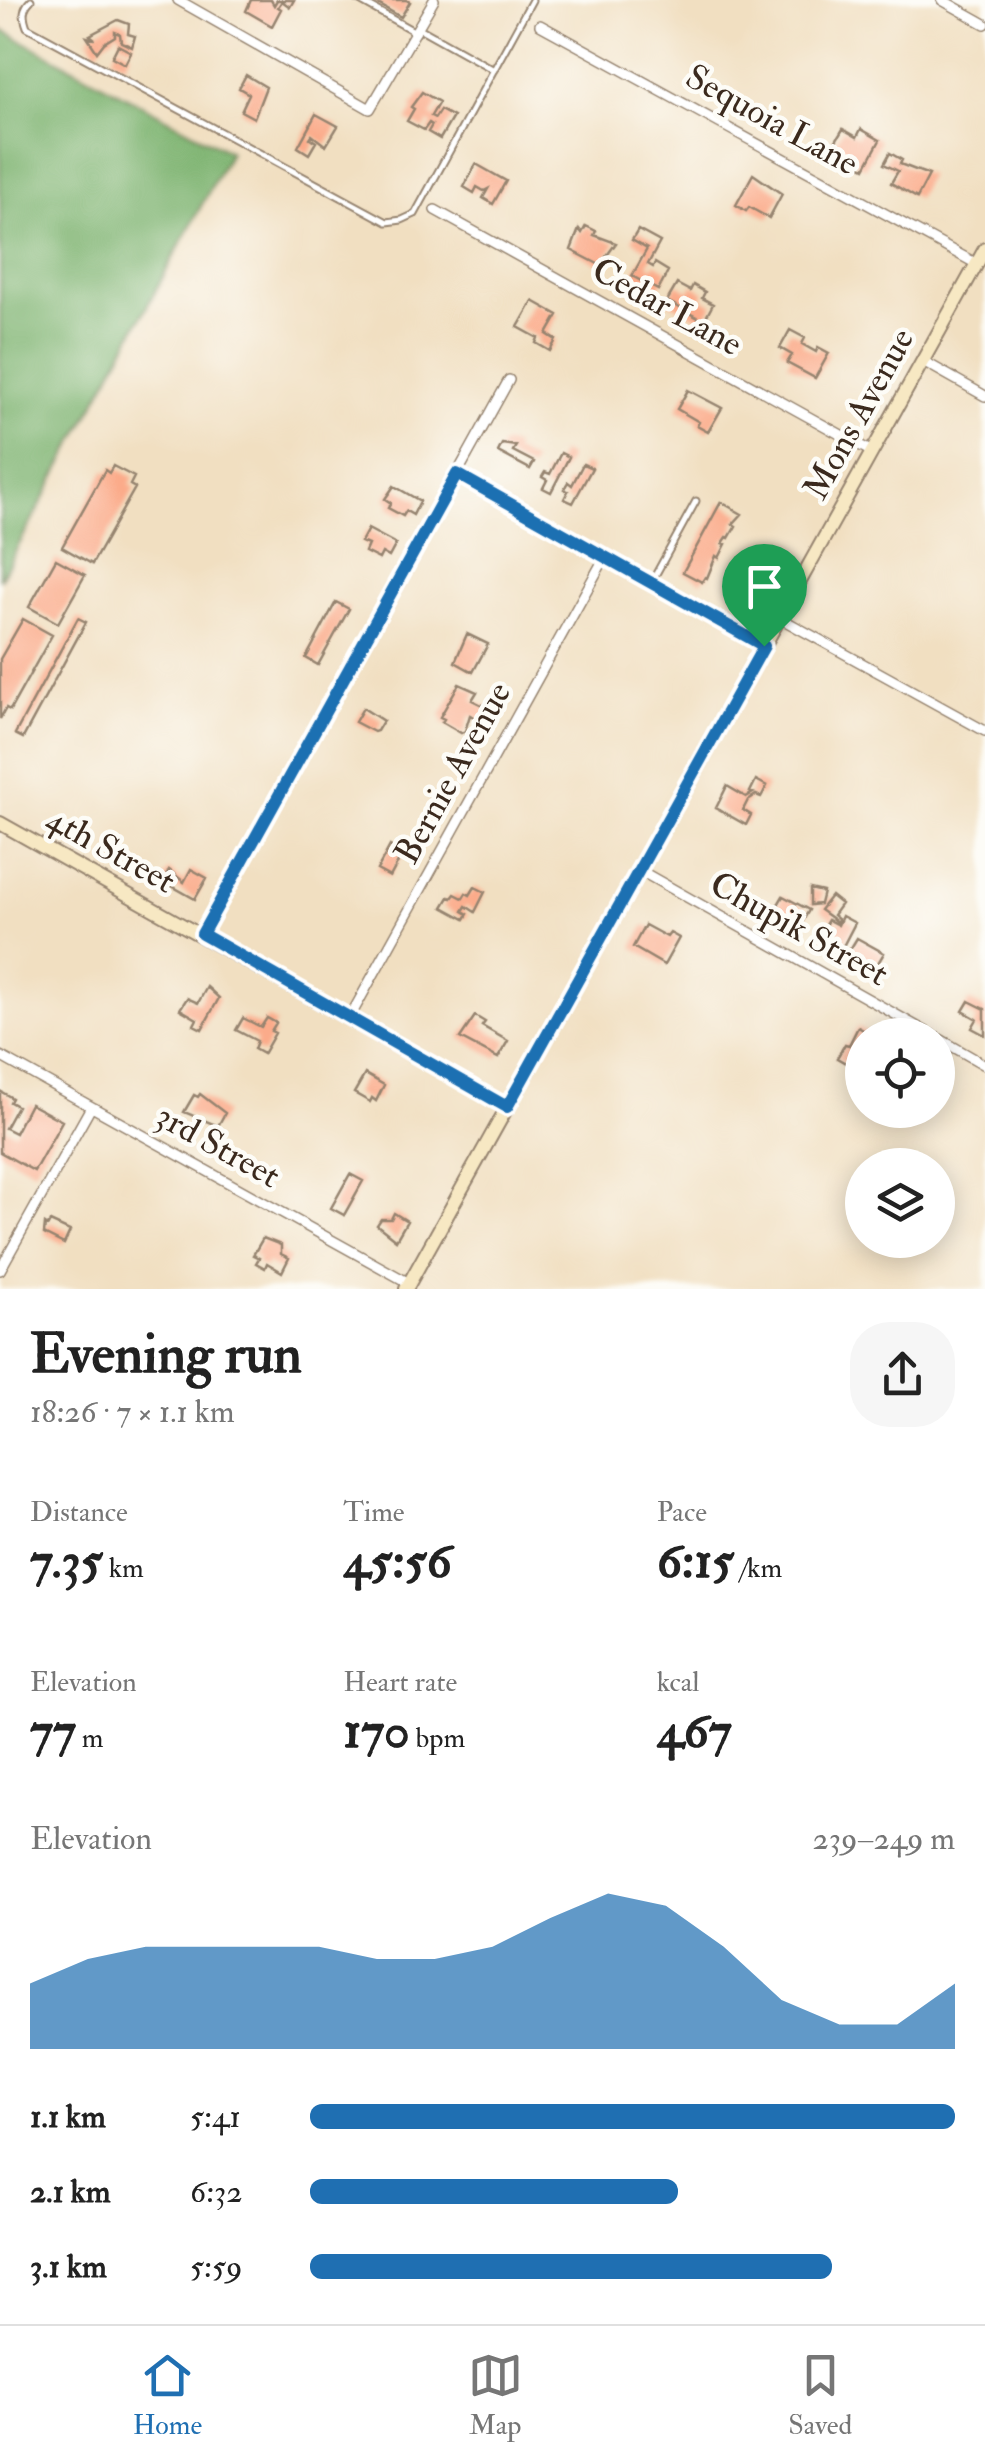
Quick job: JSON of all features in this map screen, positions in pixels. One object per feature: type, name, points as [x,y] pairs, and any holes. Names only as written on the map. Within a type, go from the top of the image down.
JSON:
[{"type":"street","points":[[178,0],[370,109],[434,0]]},
{"type":"street","points":[[942,0],[985,24]]},
{"type":"street","name":"Sequoia Lane","points":[[540,25],[977,264]]},
{"type":"street","name":"Cedar Lane","points":[[435,210],[872,452]]},
{"type":"street","name":"Mons Avenue","points":[[408,1286],[985,250]]},
{"type":"street","points":[[922,362],[985,396]]},
{"type":"street","points":[[202,934],[509,380]]},
{"type":"street","points":[[457,474],[764,646]]},
{"type":"street","name":"Bernie Avenue","points":[[350,1017],[605,556]]},
{"type":"street","points":[[780,618],[985,731]]},
{"type":"street","name":"4th Street","points":[[0,823],[507,1107]]},
{"type":"street","name":"Chupik Street","points":[[639,870],[903,1018]]},
{"type":"street","name":"Chupik Street","points":[[955,1047],[985,1064]]},
{"type":"street","name":"3rd Street","points":[[0,1056],[408,1286]]},
{"type":"street","points":[[0,1270],[90,1107]]},
{"type":"lane","points":[[31,0],[23,15],[27,27],[387,222],[415,214],[532,0]]},
{"type":"lane","points":[[358,0],[494,70]]},
{"type":"lane","points":[[652,583],[696,501]]},
{"type":"green space","points":[[0,29],[230,152],[0,580]]},
{"type":"building","points":[[251,0],[271,0],[274,5],[277,0],[294,0],[290,7],[282,1],[272,26],[246,11]]},
{"type":"building","points":[[371,0],[406,0],[410,2],[401,17]]},
{"type":"building","points":[[118,20],[129,24],[128,34],[135,36],[132,47],[121,42],[120,34],[115,32],[97,52],[87,37],[95,39],[90,35]]},
{"type":"building","points":[[118,45],[131,52],[125,64],[112,57]]},
{"type":"building","points":[[246,75],[266,87],[254,118],[241,111],[249,94],[239,88]]},
{"type":"building","points":[[422,92],[439,102],[431,116],[435,118],[440,110],[453,117],[440,139],[428,132],[432,125],[429,123],[424,130],[407,121]]},
{"type":"building","points":[[316,114],[338,126],[326,146],[312,135],[310,138],[316,142],[309,154],[298,147]]},
{"type":"building","points":[[843,129],[857,137],[861,129],[880,140],[865,168],[854,162],[856,157],[834,144]]},
{"type":"building","points":[[890,153],[902,160],[900,164],[929,175],[917,198],[891,183],[898,171],[884,164]]},
{"type":"building","points":[[476,164],[506,181],[493,204],[483,198],[488,189],[477,187],[474,193],[464,187]]},
{"type":"building","points":[[753,174],[782,194],[769,218],[736,205]]},
{"type":"building","points":[[586,226],[596,231],[594,235],[616,243],[600,265],[571,250],[579,229],[582,233]]},
{"type":"building","points":[[638,230],[660,242],[648,264],[653,267],[655,263],[668,271],[658,290],[632,276],[647,249],[632,240]]},
{"type":"building","points":[[677,284],[690,291],[693,285],[705,292],[702,298],[713,304],[704,321],[667,301]]},
{"type":"building","points":[[533,301],[558,315],[547,334],[556,340],[550,351],[536,343],[538,338],[518,327]]},
{"type":"building","points":[[790,330],[805,338],[802,344],[816,352],[818,347],[829,353],[815,378],[787,363],[792,355],[780,348]]},
{"type":"building","points":[[688,390],[722,408],[708,432],[677,409]]},
{"type":"building","points":[[502,444],[516,446],[513,451],[534,462],[530,469],[498,452]]},
{"type":"building","points":[[561,453],[569,457],[551,492],[543,488],[547,480],[542,477],[545,472],[550,474]]},
{"type":"building","points":[[583,464],[592,468],[573,503],[564,499],[568,491],[564,489],[568,482],[572,485]]},
{"type":"building","points":[[113,466],[134,477],[130,485],[135,488],[92,564],[62,547],[105,470],[109,473]]},
{"type":"building","points":[[394,486],[420,501],[413,515],[406,511],[403,516],[388,508],[391,503],[385,499]]},
{"type":"building","points":[[721,502],[742,514],[702,582],[683,572]]},
{"type":"building","points":[[368,529],[396,544],[389,557],[382,553],[379,559],[365,552],[368,545],[361,542]]},
{"type":"building","points":[[56,559],[85,575],[58,623],[29,607]]},
{"type":"building","points":[[336,602],[349,609],[318,665],[306,658]]},
{"type":"building","points":[[78,618],[86,622],[23,738],[15,734]]},
{"type":"building","points":[[23,619],[52,635],[10,710],[6,708],[0,719],[0,659]]},
{"type":"building","points":[[467,634],[488,644],[473,672],[455,662]]},
{"type":"building","points":[[459,684],[477,692],[472,700],[488,708],[482,721],[470,715],[461,733],[440,717]]},
{"type":"building","points":[[363,708],[383,721],[377,731],[355,722]]},
{"type":"building","points":[[756,780],[767,786],[761,797],[756,795],[748,800],[743,810],[751,815],[746,825],[716,808],[727,786],[746,797],[753,793],[750,792]]},
{"type":"building","points":[[390,846],[403,853],[390,877],[377,870]]},
{"type":"building","points":[[191,869],[207,878],[195,899],[163,881],[169,870],[184,882]]},
{"type":"building","points":[[475,887],[485,892],[475,912],[466,906],[465,919],[443,907],[449,897],[455,894],[463,898]]},
{"type":"building","points":[[810,889],[823,892],[820,904],[810,905]]},
{"type":"building","points":[[783,896],[809,910],[799,928],[773,913]]},
{"type":"building","points":[[831,896],[841,904],[833,915],[837,922],[820,910]]},
{"type":"building","points":[[842,916],[855,923],[842,948],[819,935],[828,920],[838,925]]},
{"type":"building","points":[[645,925],[667,937],[670,933],[679,938],[664,965],[633,947]]},
{"type":"building","points":[[857,938],[884,953],[874,970],[846,956]]},
{"type":"building","points":[[207,987],[219,998],[202,1029],[194,1025],[197,1019],[180,1009],[187,998],[198,1003]]},
{"type":"building","points":[[969,1001],[985,1009],[985,1035],[972,1028],[977,1019],[963,1011]]},
{"type":"building","points":[[475,1016],[485,1022],[482,1026],[508,1041],[498,1058],[460,1038]]},
{"type":"building","points":[[243,1018],[261,1027],[267,1018],[276,1023],[263,1054],[254,1049],[257,1041],[236,1030]]},
{"type":"building","points":[[845,1044],[845,1063],[837,1058]]},
{"type":"building","points":[[365,1074],[384,1085],[376,1101],[354,1093]]},
{"type":"building","points":[[0,1091],[17,1106],[5,1128],[15,1133],[30,1104],[62,1121],[34,1171],[0,1152]]},
{"type":"building","points":[[200,1094],[225,1113],[218,1126],[184,1112],[194,1095]]},
{"type":"building","points":[[350,1174],[363,1181],[344,1215],[331,1208]]},
{"type":"building","points":[[394,1213],[407,1221],[396,1240],[377,1225],[381,1219],[391,1219]]},
{"type":"building","points":[[50,1222],[70,1231],[64,1244],[44,1234],[45,1224]]},
{"type":"building","points":[[263,1238],[281,1245],[281,1254],[289,1258],[282,1272],[267,1263],[265,1268],[256,1263],[259,1258],[253,1255]]},
{"type":"route","points":[[457,474],[764,646],[507,1107],[202,934],[457,474]]}]
